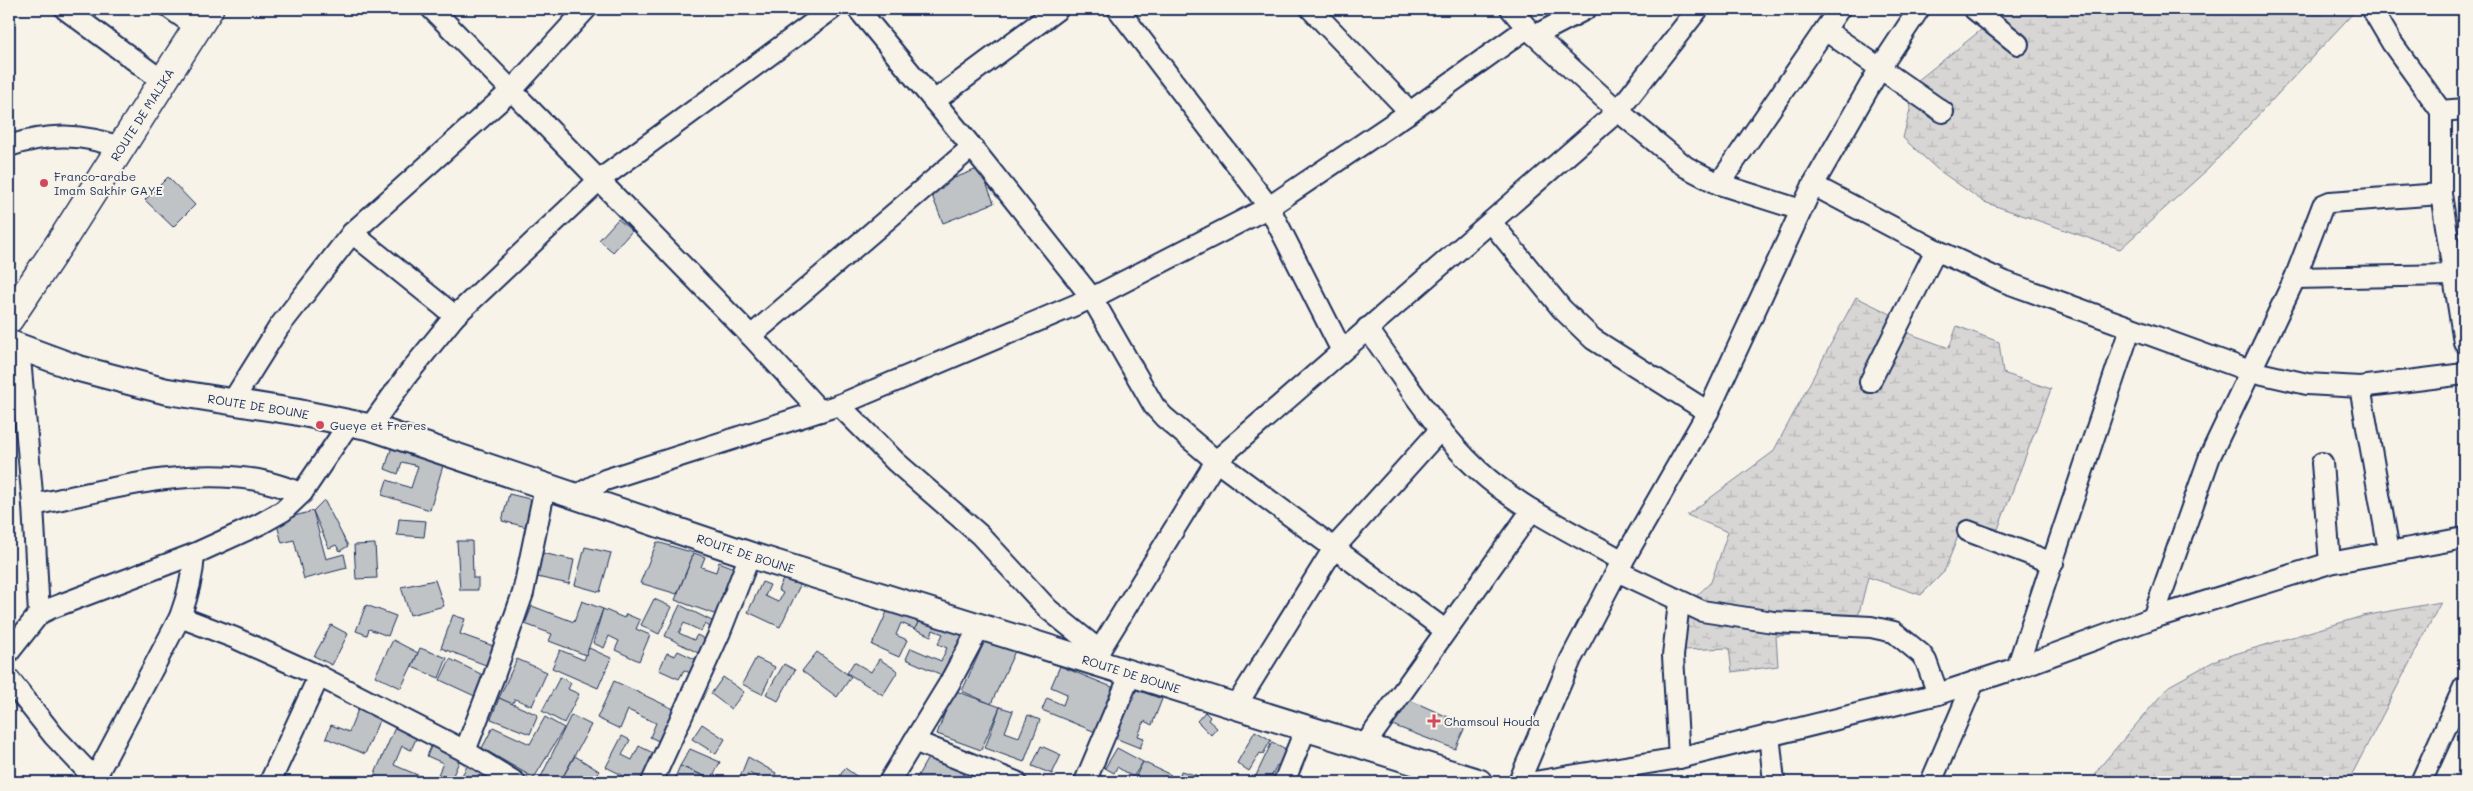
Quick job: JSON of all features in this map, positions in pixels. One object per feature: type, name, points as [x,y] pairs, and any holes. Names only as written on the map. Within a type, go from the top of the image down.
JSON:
[{"type":"main road","name":"ROUTE DE MALIKA","points":[[9,319],[164,82],[203,18]]},
{"type":"street","points":[[65,9],[164,82]]},
{"type":"street","points":[[171,9],[203,18]]},
{"type":"street","points":[[432,9],[751,336],[829,408],[896,462],[980,535],[1043,604],[1097,656],[1216,461],[1618,111],[1698,9]]},
{"type":"street","points":[[232,402],[279,327],[352,233],[512,90],[586,9]]},
{"type":"street","points":[[9,652],[39,614],[66,601],[137,577],[194,554],[260,524],[283,511],[302,493],[360,424],[408,374],[455,316],[598,181],[832,9]]},
{"type":"street","points":[[858,9],[972,147],[1092,298],[1154,406],[1164,417],[1216,461],[1445,630]]},
{"type":"street","points":[[934,101],[1058,9]]},
{"type":"street","points":[[1118,9],[1269,207],[1342,351]]},
{"type":"street","points":[[1311,9],[1410,112]]},
{"type":"street","points":[[1511,9],[1532,32],[1618,111],[1686,167],[1719,184],[1801,210]]},
{"type":"street","points":[[575,496],[605,480],[829,408],[1092,298],[1269,207],[1532,32],[1583,9]]},
{"type":"street","points":[[1719,184],[1839,9]]},
{"type":"street","points":[[1519,782],[1556,690],[1620,566],[1708,412],[1813,185],[1880,68],[1919,9]]},
{"type":"street","points":[[1974,9],[2018,44]]},
{"type":"street","points":[[2372,9],[2392,43],[2441,110],[2442,194],[2456,263],[2464,342]]},
{"type":"street","points":[[1825,30],[1942,112]]},
{"type":"street","points":[[2441,110],[2464,109]]},
{"type":"street","points":[[9,146],[34,138],[60,135],[99,140],[121,148]]},
{"type":"street","points":[[751,336],[972,147]]},
{"type":"street","points":[[1813,185],[1936,250],[2005,282],[2250,371],[2308,384],[2360,387],[2464,374]]},
{"type":"street","points":[[2153,618],[2210,456],[2295,278],[2323,205],[2330,202],[2442,194]]},
{"type":"street","points":[[1491,222],[1562,309],[1593,339],[1708,412]]},
{"type":"street","points":[[352,233],[455,316]]},
{"type":"street","points":[[1870,382],[1936,250]]},
{"type":"street","points":[[2295,278],[2456,263]]},
{"type":"street","points":[[1367,328],[1441,429],[1477,469],[1532,510],[1679,602],[1702,611],[1733,617],[1805,624],[1871,627],[1894,632],[1926,661],[1938,694]]},
{"type":"street","points":[[2018,668],[2130,329]]},
{"type":"street","points":[[14,345],[33,505],[39,614]]},
{"type":"street","name":"ROUTE DE BOUNE","points":[[14,345],[77,368],[127,381],[232,402],[360,424],[750,555],[980,626],[1097,656],[1131,673],[1364,746],[1440,776],[1479,782]]},
{"type":"street","points":[[2360,387],[2389,550]]},
{"type":"street","points":[[1236,706],[1334,548],[1441,429]]},
{"type":"street","points":[[2322,463],[2330,563]]},
{"type":"street","points":[[33,505],[139,484],[187,477],[224,476],[253,479],[302,493]]},
{"type":"street","points":[[465,751],[494,676],[523,592],[545,487]]},
{"type":"street","points":[[1364,746],[1532,510]]},
{"type":"street","points":[[1968,531],[2053,562]]},
{"type":"street","points":[[1534,782],[1679,758],[1769,734],[1938,694],[2018,668],[2153,618],[2330,563],[2389,550],[2464,538]]},
{"type":"street","points":[[9,679],[54,736],[96,781],[180,616],[189,592],[193,574],[194,554]]},
{"type":"street","points":[[652,782],[720,632],[750,555]]},
{"type":"street","points":[[1679,602],[1674,656],[1679,758]]},
{"type":"street","points":[[180,616],[235,638],[319,676],[465,751],[515,782]]},
{"type":"street","points":[[888,782],[949,684],[980,626]]},
{"type":"street","points":[[1085,782],[1131,673]]},
{"type":"street","points":[[270,782],[319,676]]},
{"type":"street","points":[[1931,782],[1974,682]]},
{"type":"street","points":[[2421,782],[2464,687]]},
{"type":"street","points":[[1284,782],[1306,728]]},
{"type":"street","points":[[1769,734],[1774,782]]},
{"type":"street","points":[[914,740],[1016,782]]},
{"type":"green space","points":[[1987,9],[2357,9],[2208,169],[2120,249],[1984,202],[1937,169],[1903,138],[1917,81],[1996,18]]},
{"type":"green space","points":[[1856,297],[1909,323],[1905,332],[1949,348],[1957,326],[1999,342],[2003,373],[2051,389],[1998,529],[1964,521],[1944,572],[1921,595],[1868,577],[1859,613],[1850,632],[1776,636],[1778,666],[1732,672],[1729,648],[1684,650],[1683,609],[1711,582],[1728,532],[1687,515],[1773,452]]},
{"type":"green space","points":[[2441,602],[2348,782],[2092,782],[2099,768],[2169,686],[2218,659],[2363,616]]},
{"type":"building","points":[[980,168],[994,203],[943,223],[929,188]]},
{"type":"building","points":[[168,177],[195,205],[173,227],[145,200]]},
{"type":"building","points":[[618,219],[632,231],[613,252],[599,240]]},
{"type":"building","points":[[392,446],[444,462],[430,510],[382,495],[387,480],[411,488],[418,466],[402,462],[398,474],[385,469]]},
{"type":"building","points":[[509,494],[538,501],[531,528],[502,521]]},
{"type":"building","points":[[324,500],[348,546],[340,551],[336,545],[329,548],[313,511]]},
{"type":"building","points":[[313,511],[326,559],[344,554],[347,568],[304,579],[294,540],[282,543],[276,521]]},
{"type":"building","points":[[399,519],[426,521],[424,537],[397,535]]},
{"type":"building","points":[[457,541],[472,541],[473,578],[478,578],[478,590],[460,590]]},
{"type":"building","points":[[657,542],[694,553],[677,594],[640,583]]},
{"type":"building","points":[[375,544],[377,578],[356,579],[354,545]]},
{"type":"building","points":[[585,547],[611,553],[600,592],[575,585]]},
{"type":"building","points":[[542,553],[574,560],[569,584],[537,577]]},
{"type":"building","points":[[694,553],[705,557],[701,567],[716,572],[719,562],[737,569],[720,616],[675,600]]},
{"type":"building","points":[[786,573],[802,581],[780,627],[748,612],[762,582],[770,585],[765,596],[778,602],[783,593],[778,590]]},
{"type":"building","points":[[435,580],[444,606],[410,615],[401,587]]},
{"type":"building","points":[[654,599],[672,607],[659,634],[641,625]]},
{"type":"building","points":[[582,601],[603,609],[586,655],[549,641],[552,634],[525,624],[532,606],[574,622]]},
{"type":"building","points":[[891,603],[921,616],[915,629],[901,623],[896,635],[907,640],[899,657],[872,645]]},
{"type":"building","points":[[366,605],[396,616],[388,636],[369,629],[367,635],[356,631]]},
{"type":"building","points":[[680,605],[718,624],[715,630],[705,624],[701,631],[684,623],[679,633],[694,640],[697,635],[711,642],[704,656],[665,636]]},
{"type":"building","points":[[603,609],[624,618],[626,614],[640,620],[636,629],[650,635],[639,661],[615,650],[619,641],[609,636],[604,648],[593,643]]},
{"type":"building","points":[[453,615],[465,619],[460,634],[499,648],[491,667],[441,648]]},
{"type":"building","points":[[921,616],[970,637],[951,679],[906,659],[911,648],[941,661],[947,648],[938,644],[943,634],[933,630],[931,636],[915,629]]},
{"type":"building","points":[[331,625],[348,634],[332,665],[314,656]]},
{"type":"building","points":[[986,638],[1015,651],[991,704],[962,691]]},
{"type":"building","points":[[393,640],[418,653],[401,688],[375,676]]},
{"type":"building","points":[[420,648],[447,658],[439,678],[412,667]]},
{"type":"building","points":[[589,648],[611,658],[598,688],[552,668],[560,650],[584,660]]},
{"type":"building","points":[[678,651],[699,661],[692,674],[684,670],[679,679],[659,670],[667,653],[675,656]]},
{"type":"building","points":[[817,652],[851,677],[837,697],[802,671]]},
{"type":"building","points":[[756,658],[775,667],[762,694],[742,684]]},
{"type":"building","points":[[450,659],[487,677],[477,697],[440,680]]},
{"type":"building","points":[[517,659],[547,672],[532,706],[515,699],[512,704],[499,698]]},
{"type":"building","points":[[879,659],[898,671],[883,695],[847,673],[854,662],[871,672]]},
{"type":"building","points":[[784,664],[795,670],[778,701],[766,694]]},
{"type":"building","points":[[1060,666],[1117,689],[1098,733],[1042,710],[1047,698],[1063,705],[1067,694],[1051,687]]},
{"type":"building","points":[[560,677],[571,683],[568,689],[579,694],[564,723],[542,711]]},
{"type":"building","points":[[723,677],[744,692],[731,709],[711,694]]},
{"type":"building","points":[[614,681],[680,712],[665,744],[650,737],[656,723],[628,710],[620,729],[597,718]]},
{"type":"building","points":[[1134,689],[1162,699],[1152,725],[1144,721],[1138,736],[1144,738],[1140,748],[1115,738]]},
{"type":"building","points":[[953,690],[1000,707],[981,750],[937,734]]},
{"type":"building","points":[[499,698],[538,715],[530,734],[491,719]]},
{"type":"building","points":[[1405,698],[1466,725],[1455,749],[1387,723]]},
{"type":"building","points":[[359,707],[381,716],[365,754],[326,738],[331,725],[349,732]]},
{"type":"building","points":[[1000,707],[1013,711],[1005,732],[1019,737],[1028,715],[1040,720],[1024,762],[985,748]]},
{"type":"building","points":[[1205,712],[1210,717],[1208,720],[1217,728],[1211,735],[1197,721]]},
{"type":"building","points":[[571,715],[591,725],[560,782],[546,782],[540,779]]},
{"type":"building","points":[[545,717],[564,728],[534,778],[482,748],[493,727],[530,744]]},
{"type":"building","points":[[397,723],[419,732],[411,750],[402,746],[394,765],[434,782],[389,782],[374,776]]},
{"type":"building","points":[[702,724],[725,739],[716,754],[692,739]]},
{"type":"building","points":[[1255,731],[1271,740],[1263,754],[1260,753],[1249,771],[1237,763]]},
{"type":"building","points":[[622,736],[630,740],[622,755],[632,760],[639,746],[657,755],[643,782],[636,782],[606,767]]},
{"type":"building","points":[[433,742],[462,755],[450,782],[435,782],[443,763],[427,756]]},
{"type":"building","points":[[1272,742],[1294,753],[1286,769],[1277,765],[1272,775],[1283,780],[1282,782],[1253,782]]},
{"type":"building","points":[[1041,746],[1061,755],[1052,774],[1032,766]]},
{"type":"building","points":[[1117,748],[1143,762],[1133,777],[1117,767],[1114,773],[1105,768]]},
{"type":"building","points":[[690,749],[720,762],[712,779],[680,766]]},
{"type":"building","points":[[933,749],[968,768],[959,782],[921,782],[916,779]]},
{"type":"building","points":[[575,756],[599,771],[592,782],[560,782]]},
{"type":"building","points":[[748,757],[776,773],[772,782],[767,782],[749,773],[745,779],[740,777]]},
{"type":"building","points":[[472,758],[490,768],[485,778],[490,782],[458,782]]},
{"type":"building","points":[[1143,762],[1171,775],[1168,782],[1133,782]]},
{"type":"building","points":[[680,766],[717,782],[673,782]]},
{"type":"building","points":[[845,768],[859,778],[866,782],[836,782]]},
{"type":"building","points":[[1181,771],[1213,780],[1212,782],[1178,782]]},
{"type":"building","points":[[1100,775],[1106,778],[1116,782],[1097,782]]},
{"type":"building","points":[[740,777],[745,779],[752,782],[737,782]]},
{"type":"place","name":"Franco-arabe Imam Sakhir GAYE","points":[[44,183]]},
{"type":"place","name":"Gueye et Freres","points":[[320,425]]},
{"type":"place","name":"Chamsoul Houda","points":[[1434,721]]}]
